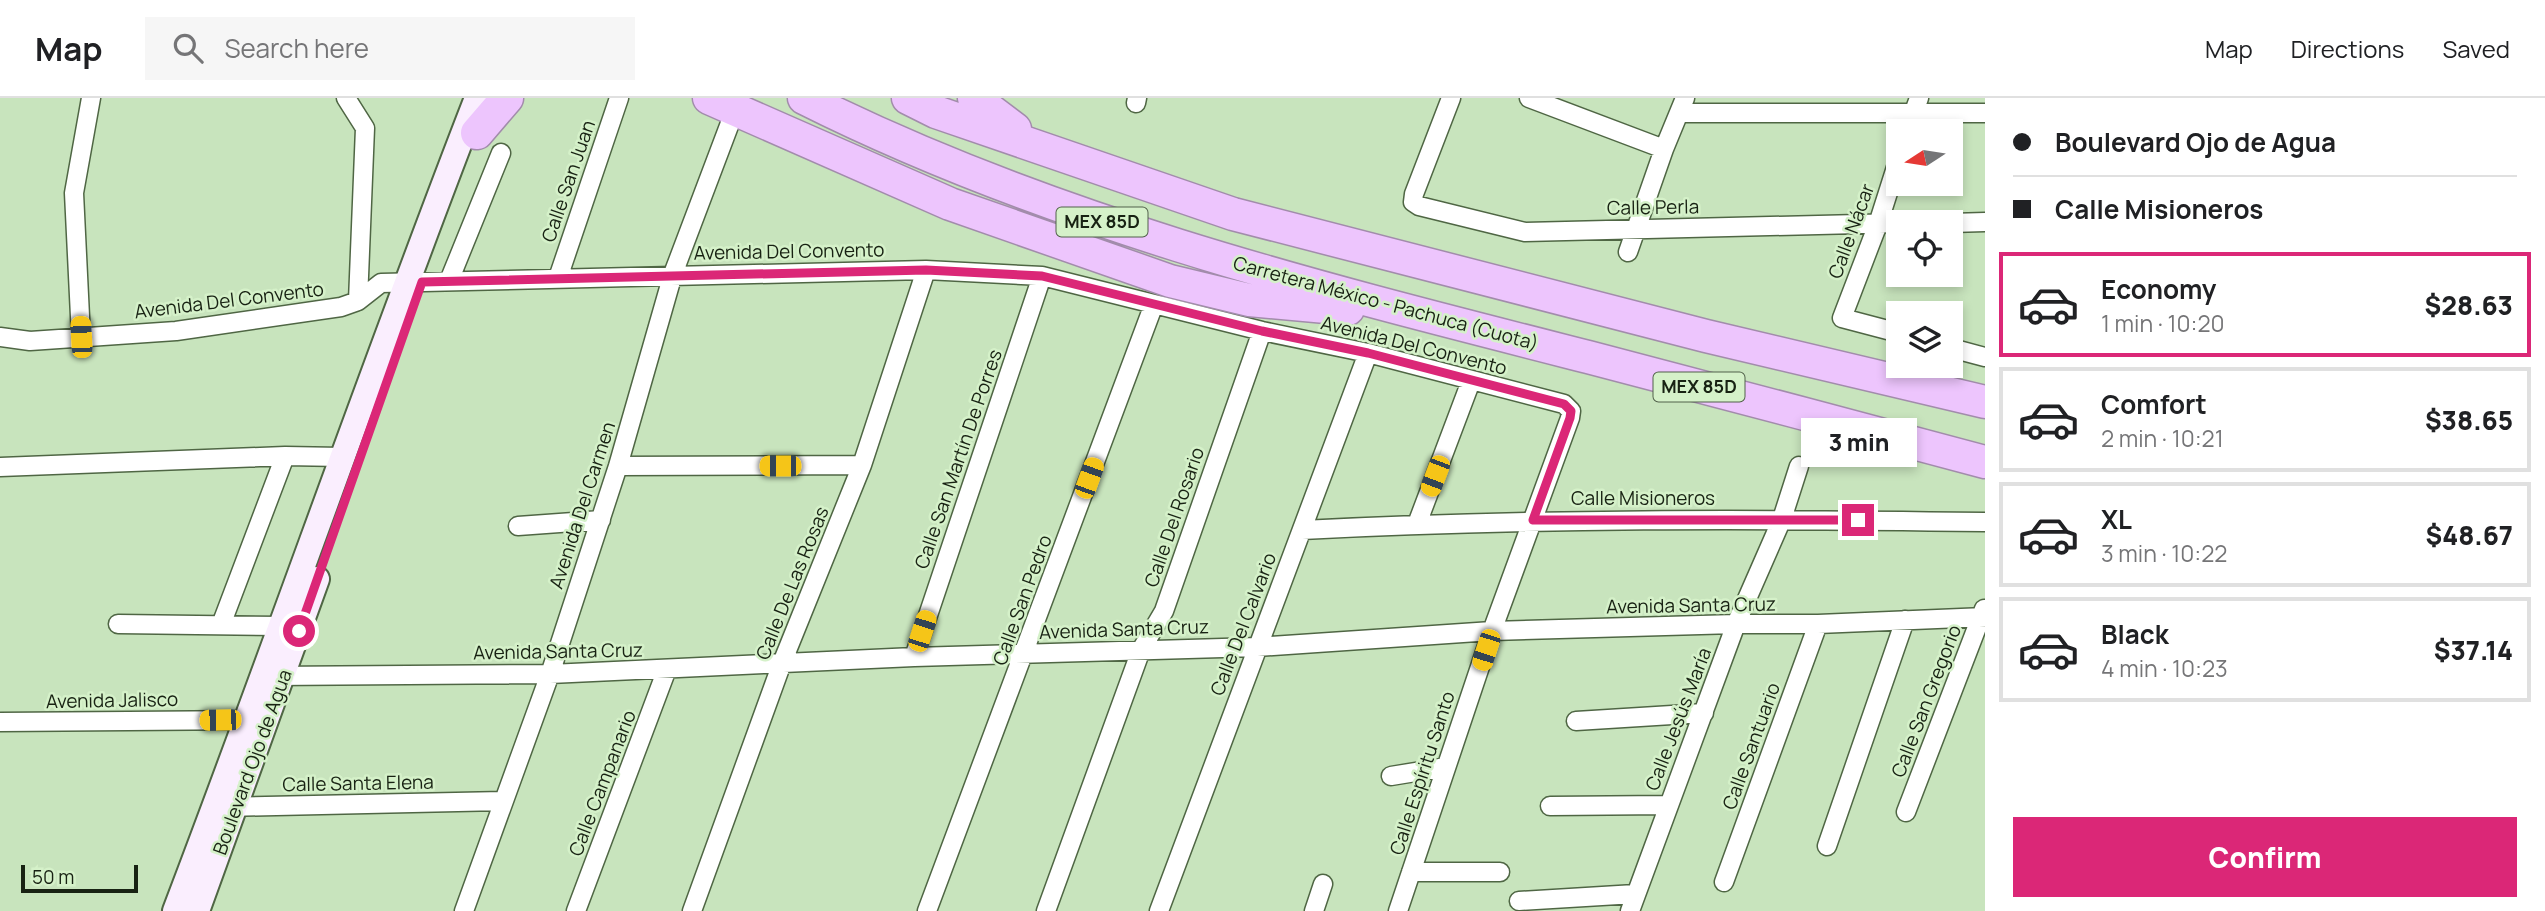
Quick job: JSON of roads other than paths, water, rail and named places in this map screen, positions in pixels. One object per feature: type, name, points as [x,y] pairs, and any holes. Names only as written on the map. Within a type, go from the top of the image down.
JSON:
[{"type":"highway","points":[[477,133],[507,98]]},
{"type":"highway","name":"Carretera México - Pachuca (Cuota)","points":[[804,98],[923,152],[1094,219],[1154,239],[1413,314],[1985,462]]},
{"type":"highway","name":"MEX 85D","points":[[908,98],[936,112],[1042,149],[1285,229],[1706,336],[1985,402]]},
{"type":"highway","points":[[974,98],[1042,149]]},
{"type":"highway","points":[[733,102],[950,204],[1170,281],[1249,300],[1413,314]]},
{"type":"main road","name":"Boulevard Ojo de Agua","points":[[175,911],[225,807],[414,282],[477,98]]},
{"type":"main road","name":"Boulevard Ojo de Agua","points":[[273,676],[282,626],[342,457],[490,98]]},
{"type":"main road","name":"Boulevard Ojo de Agua","points":[[198,911],[225,807]]},
{"type":"street","points":[[81,337],[74,193],[91,98]]},
{"type":"street","points":[[346,98],[365,128],[358,301]]},
{"type":"street","name":"Calle San Juan","points":[[558,278],[619,98]]},
{"type":"street","name":"Calle Perla","points":[[1451,98],[1414,194],[1413,202],[1419,206],[1525,232],[1886,224]]},
{"type":"street","points":[[1529,98],[1664,149]]},
{"type":"street","name":"Avenida Del Carmen","points":[[464,911],[550,674],[618,466],[673,274],[733,102]]},
{"type":"street","points":[[1628,252],[1682,106],[1916,105],[1985,113]]},
{"type":"street","points":[[449,281],[501,153]]},
{"type":"street","name":"Calle Nácar","points":[[1886,330],[1842,318],[1887,196]]},
{"type":"street","points":[[1963,223],[1985,222]]},
{"type":"street","name":"Avenida Del Convento","points":[[0,337],[30,341],[176,331],[341,307],[358,301],[381,283],[926,270],[1042,276],[1262,331],[1368,353],[1564,404],[1571,411]]},
{"type":"street","name":"Calle De Las Rosas","points":[[692,911],[782,663],[862,465],[926,270]]},
{"type":"street","name":"Calle San Martín De Porres","points":[[914,656],[1042,276]]},
{"type":"street","name":"Calle San Pedro","points":[[927,911],[1154,304]]},
{"type":"street","name":"Calle Del Rosario","points":[[1046,911],[1141,649],[1164,611],[1262,331]]},
{"type":"street","points":[[1963,351],[1985,357]]},
{"type":"street","name":"Calle Del Calvario","points":[[1159,911],[1368,353]]},
{"type":"street","points":[[1417,524],[1472,381]]},
{"type":"street","name":"Calle Espíritu Santo","points":[[1398,911],[1492,631],[1571,411]]},
{"type":"street","points":[[221,625],[285,456]]},
{"type":"street","points":[[0,467],[285,456],[342,457]]},
{"type":"street","points":[[618,466],[862,465]]},
{"type":"street","name":"Calle Jesús María","points":[[1632,903],[1736,624],[1782,519],[1799,466]]},
{"type":"street","name":"Calle Misioneros","points":[[1302,530],[1533,520],[1782,519],[1985,522]]},
{"type":"street","points":[[518,526],[601,520]]},
{"type":"street","name":"Avenida Santa Cruz","points":[[273,676],[550,674],[914,656],[1257,647],[1492,631],[1818,624],[1984,613]]},
{"type":"street","name":"Calle San Gregorio","points":[[1906,812],[1984,613]]},
{"type":"street","points":[[1827,846],[1905,620]]},
{"type":"street","points":[[118,624],[282,626]]},
{"type":"street","name":"Calle Santuario","points":[[1724,882],[1818,624]]},
{"type":"street","name":"Calle Campanario","points":[[576,911],[667,669]]},
{"type":"street","points":[[1576,721],[1704,713]]},
{"type":"street","name":"Avenida Jalisco","points":[[0,722],[257,720]]},
{"type":"street","points":[[1391,776],[1446,767]]},
{"type":"street","name":"Calle Santa Elena","points":[[225,807],[503,801]]},
{"type":"street","points":[[1550,806],[1668,805]]},
{"type":"street","points":[[1411,872],[1500,872]]},
{"type":"street","points":[[1314,911],[1323,884]]},
{"type":"street","points":[[1519,901],[1632,903]]}]
